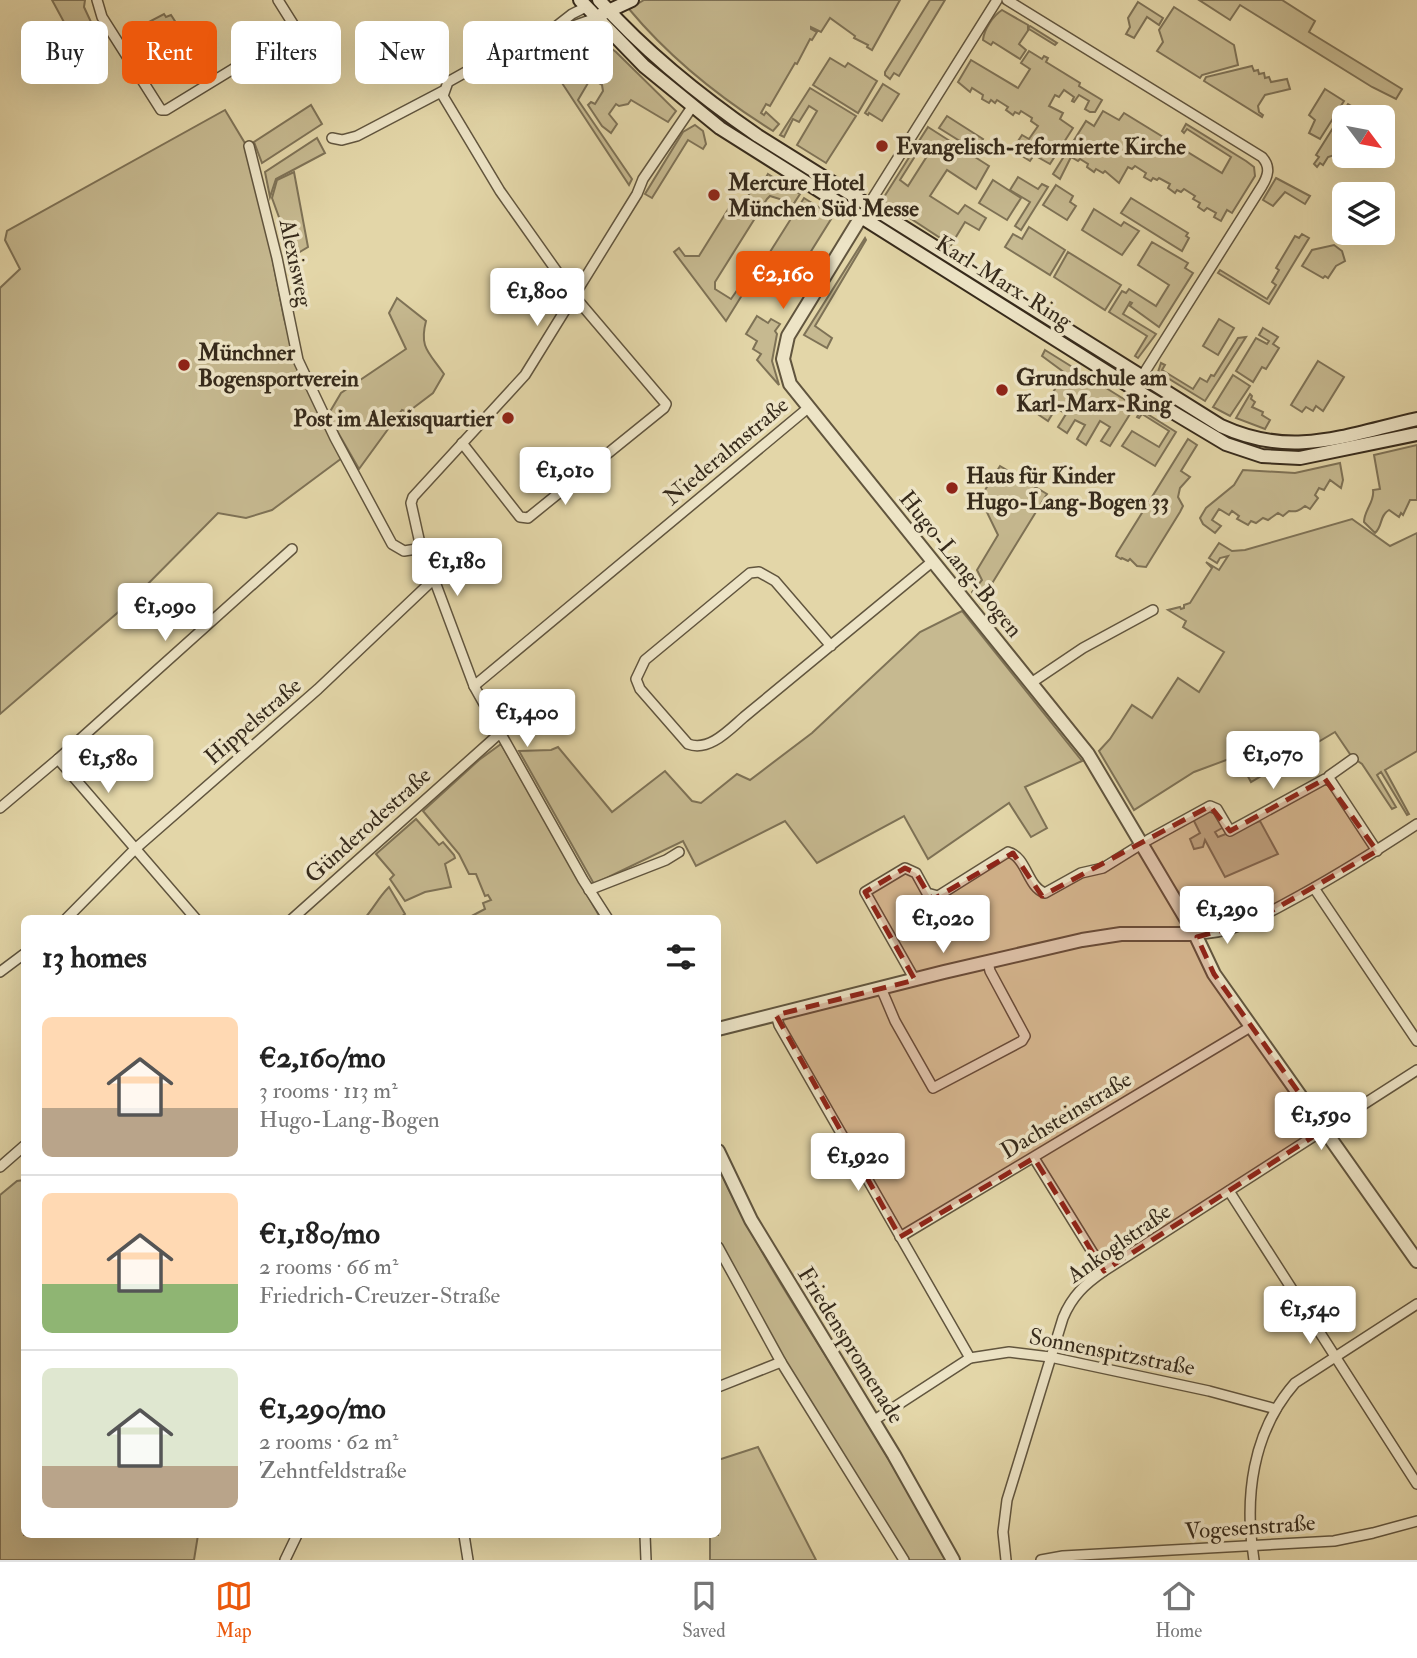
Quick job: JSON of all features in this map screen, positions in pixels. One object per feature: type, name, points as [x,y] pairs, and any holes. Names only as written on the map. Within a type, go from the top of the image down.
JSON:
[{"type":"street","points":[[97,0],[102,17],[161,110],[166,110],[231,70]]},
{"type":"street","points":[[278,0],[291,21]]},
{"type":"street","points":[[563,21],[583,3],[632,0]]},
{"type":"street","points":[[861,218],[997,0]]},
{"type":"street","points":[[1007,0],[1262,157],[1268,166],[1262,186],[1134,389]]},
{"type":"street","name":"Karl-Marx-Ring","points":[[583,3],[644,66],[692,107],[741,142],[1226,444],[1271,457],[1300,458],[1417,433]]},
{"type":"street","points":[[588,21],[596,18],[602,3]]},
{"type":"street","name":"Karl-Marx-Ring","points":[[602,3],[665,66],[725,114],[1222,426],[1266,442],[1298,443],[1319,441],[1417,419]]},
{"type":"street","points":[[462,443],[520,517],[528,518],[666,404],[575,297],[500,191],[443,96],[447,82],[463,73]]},
{"type":"street","points":[[332,138],[342,140],[357,136],[443,91]]},
{"type":"street","points":[[605,915],[474,685],[414,522],[411,503],[413,497],[526,375],[637,194],[643,179],[692,107]]},
{"type":"street","name":"Alexisweg","points":[[249,146],[277,258],[293,346],[310,387],[392,544],[404,551],[423,548]]},
{"type":"street","name":"Hugo-Lang-Bogen","points":[[861,218],[791,330],[783,359],[786,377],[808,408],[1088,754],[1195,934],[1209,966],[1417,1261]]},
{"type":"street","name":"Niederalmstraße","points":[[474,685],[808,408]]},
{"type":"street","points":[[0,808],[292,549]]},
{"type":"street","points":[[831,646],[775,580],[759,572],[750,573],[645,660],[636,679],[640,689],[682,739],[694,747],[712,743],[732,728],[831,646],[933,561]]},
{"type":"street","name":"Hippelstraße","points":[[70,915],[135,849],[318,689],[434,579]]},
{"type":"street","points":[[1031,683],[1083,648],[1153,610]]},
{"type":"street","name":"Günderodestraße","points":[[296,915],[500,733]]},
{"type":"street","points":[[58,759],[193,915]]},
{"type":"street","points":[[1328,780],[1329,776],[1353,759]]},
{"type":"street","points":[[915,980],[865,892],[905,868],[916,873],[928,892],[938,896],[1008,852],[1016,856],[1036,888],[1045,893],[1082,873],[1103,868],[1210,806],[1217,809],[1230,831],[1325,779],[1331,781],[1377,851]]},
{"type":"street","points":[[721,1028],[1111,934],[1216,933],[1244,925],[1314,888],[1416,828]]},
{"type":"street","points":[[589,890],[666,860],[679,852]]},
{"type":"street","points":[[1314,888],[1417,1041]]},
{"type":"street","points":[[0,972],[21,956]]},
{"type":"street","points":[[881,988],[896,1024],[933,1088],[1022,1041],[1025,1036],[990,971],[988,962]]},
{"type":"street","points":[[776,1015],[779,1025],[970,1358]]},
{"type":"street","name":"Dachsteinstraße","points":[[900,1237],[1252,1026]]},
{"type":"street","name":"Ankoglstraße","points":[[1006,1560],[1003,1532],[1007,1500],[1063,1318],[1083,1285],[1417,1070]]},
{"type":"street","points":[[0,1167],[21,1149]]},
{"type":"street","name":"Friedenspromenade","points":[[721,1157],[769,1252],[873,1421],[953,1560]]},
{"type":"street","points":[[1034,1158],[1104,1271]]},
{"type":"street","points":[[1229,1191],[1417,1484]]},
{"type":"street","points":[[721,1252],[781,1362],[904,1560]]},
{"type":"street","points":[[1254,1560],[1250,1507],[1255,1462],[1276,1409],[1295,1383],[1417,1304]]},
{"type":"street","name":"Sonnenspitzstraße","points":[[873,1421],[970,1358],[1009,1352],[1050,1357],[1209,1391],[1276,1409]]},
{"type":"street","points":[[721,1386],[781,1362]]},
{"type":"street","name":"Vogesenstraße","points":[[1041,1560],[1063,1556],[1334,1541],[1373,1534],[1417,1521]]},
{"type":"street","points":[[285,1560],[296,1538]]},
{"type":"street","points":[[464,1538],[468,1560]]},
{"type":"street","points":[[645,1538],[646,1560]]},
{"type":"highlighted area","points":[[1325,779],[1377,851],[1252,922],[1197,937],[1214,974],[1325,1129],[1104,1271],[1034,1158],[900,1237],[776,1015],[915,980],[865,892],[905,868],[916,873],[932,900],[1013,853],[1042,896],[1210,806],[1230,831]]},
{"type":"shaded area","points":[[52,0],[85,0],[84,7],[91,21],[63,21]]},
{"type":"shaded area","points":[[644,0],[900,0],[872,50],[830,18],[821,32],[811,27],[817,32],[812,40],[810,39],[770,106],[766,104],[761,113],[764,115],[766,112],[779,124],[773,131],[715,91],[644,27],[629,9]]},
{"type":"shaded area","points":[[930,0],[945,0],[899,76],[894,73],[890,79],[885,72]]},
{"type":"shaded area","points":[[1199,0],[1282,0],[1315,21],[1309,32],[1402,89],[1396,99],[1372,87],[1240,5],[1230,20]]},
{"type":"shaded area","points":[[1138,2],[1163,18],[1159,25],[1147,17],[1134,38],[1126,34],[1130,27],[1128,18]]},
{"type":"shaded area","points":[[1174,7],[1234,45],[1238,65],[1202,75],[1200,78],[1157,51],[1163,42],[1159,30]]},
{"type":"shaded area","points":[[1002,10],[1057,43],[1055,45],[1029,29],[1019,44],[1026,50],[1020,59],[993,42],[991,45],[983,40],[984,36],[990,23]]},
{"type":"shaded area","points":[[164,14],[166,17],[171,15],[175,21],[151,21]]},
{"type":"shaded area","points":[[613,50],[676,111],[668,122],[631,100],[628,104],[616,104],[609,114],[617,124],[611,133],[602,126],[588,105],[591,102],[595,104],[603,91],[602,85],[613,84]]},
{"type":"shaded area","points":[[1029,51],[1042,59],[1044,56],[1048,58],[1046,62],[1102,100],[1095,112],[1090,112],[1085,109],[1089,101],[1079,95],[1074,102],[1074,97],[1064,90],[1059,97],[1055,95],[1049,106],[1063,113],[1060,119],[1073,128],[1050,164],[1034,155],[1030,161],[1012,150],[1022,135],[1029,139],[1038,126],[1031,121],[1032,118],[1021,111],[1013,115],[1006,110],[1008,107],[997,100],[995,103],[991,100],[989,103],[982,99],[983,95],[972,88],[970,92],[958,82],[971,60],[1018,88],[1030,69],[1021,63]]},
{"type":"shaded area","points":[[830,58],[845,67],[848,63],[877,81],[858,113],[813,85]]},
{"type":"shaded area","points":[[1252,66],[1254,71],[1264,73],[1265,78],[1269,77],[1271,82],[1287,79],[1290,89],[1265,95],[1258,106],[1262,117],[1204,81],[1206,77]]},
{"type":"shaded area","points":[[563,84],[587,84],[578,100],[632,179],[629,185]]},
{"type":"shaded area","points":[[883,84],[899,94],[882,121],[865,113]]},
{"type":"shaded area","points":[[810,88],[856,116],[826,163],[797,145],[817,111],[809,106],[799,122],[793,119],[784,137],[780,135]]},
{"type":"shaded area","points":[[1325,89],[1344,101],[1341,105],[1332,105],[1332,120],[1320,139],[1309,133],[1315,120],[1309,115]]},
{"type":"shaded area","points":[[311,105],[322,124],[262,163],[254,142]]},
{"type":"shaded area","points":[[225,110],[246,145],[256,175],[284,318],[299,373],[342,458],[272,510],[246,518],[218,513],[130,602],[0,714],[0,288],[20,269],[5,240],[7,231]]},
{"type":"shaded area","points":[[1103,111],[1119,120],[1124,113],[1222,173],[1231,157],[1187,129],[1184,133],[1182,131],[1186,124],[1254,167],[1255,176],[1232,213],[1227,210],[1221,221],[1214,217],[1216,213],[1198,207],[1200,203],[1193,199],[1195,196],[1184,189],[1175,193],[1168,188],[1170,184],[1159,178],[1153,178],[1151,181],[1144,177],[1146,173],[1135,166],[1132,169],[1128,167],[1119,183],[1105,171],[1103,173],[1096,169],[1094,172],[1087,167],[1088,164],[1071,157],[1060,179],[1053,174],[1086,121],[1094,126]]},
{"type":"shaded area","points":[[947,116],[983,139],[976,151],[939,128]]},
{"type":"shaded area","points":[[695,125],[703,131],[706,144],[703,149],[688,140],[652,198],[645,194],[683,132]]},
{"type":"shaded area","points":[[928,127],[989,166],[976,189],[947,170],[930,196],[958,214],[965,205],[986,218],[979,230],[965,222],[951,245],[884,201],[915,148],[919,150],[900,180],[908,186],[929,153],[919,141]]},
{"type":"shaded area","points":[[1332,130],[1332,156],[1317,167],[1314,164],[1319,157],[1316,155]]},
{"type":"shaded area","points":[[317,138],[325,153],[276,179],[270,197],[265,172]]},
{"type":"shaded area","points":[[294,172],[308,247],[298,253],[288,242],[272,198],[277,180]]},
{"type":"shaded area","points":[[768,174],[800,194],[787,214],[779,208],[783,200],[770,196],[767,199],[715,282],[715,289],[731,299],[738,289],[744,292],[726,321],[674,252],[679,248],[685,256],[699,256],[732,203],[741,208],[757,181],[762,184]]},
{"type":"shaded area","points":[[1018,177],[1038,189],[1042,184],[1048,187],[1021,230],[1015,226],[1030,202],[1010,190]]},
{"type":"shaded area","points":[[1276,178],[1310,196],[1305,204],[1285,192],[1273,206],[1263,200]]},
{"type":"shaded area","points":[[993,180],[1021,198],[1007,220],[979,203]]},
{"type":"shaded area","points":[[1056,185],[1073,196],[1070,202],[1076,206],[1067,220],[1043,205]]},
{"type":"shaded area","points":[[804,198],[833,216],[790,285],[779,279],[772,290],[759,282],[775,256],[770,252]]},
{"type":"shaded area","points":[[1131,198],[1188,233],[1186,236],[1189,238],[1182,251],[1121,213]]},
{"type":"shaded area","points":[[1094,209],[1121,226],[1124,222],[1139,231],[1122,255],[1082,230]]},
{"type":"shaded area","points":[[1029,227],[1065,250],[1050,275],[1005,247],[1013,234],[1022,239]]},
{"type":"shaded area","points":[[1302,234],[1309,238],[1269,304],[1218,273],[1220,270],[1267,299],[1276,285],[1272,282],[1279,270],[1276,268],[1295,236],[1299,238]]},
{"type":"shaded area","points":[[865,238],[815,326],[832,338],[827,348],[804,335]]},
{"type":"shaded area","points":[[1152,242],[1188,263],[1185,268],[1193,273],[1159,327],[1130,306],[1130,302],[1123,314],[1156,334],[1138,358],[1135,356],[1147,336],[1109,312],[1122,291],[1126,293],[1129,289],[1156,306],[1169,285],[1138,265]]},
{"type":"shaded area","points":[[1334,245],[1342,251],[1345,261],[1336,266],[1328,278],[1323,278],[1302,266],[1312,250]]},
{"type":"shaded area","points":[[1068,252],[1121,285],[1105,310],[1054,277]]},
{"type":"shaded area","points":[[397,298],[426,321],[425,344],[444,374],[433,393],[408,412],[402,410],[359,469],[328,415],[341,393],[406,349],[389,313]]},
{"type":"shaded area","points":[[757,316],[768,323],[771,319],[780,324],[775,331],[777,334],[772,361],[779,385],[757,360],[761,354],[753,349],[757,341],[746,334]]},
{"type":"shaded area","points":[[1219,319],[1234,328],[1218,355],[1203,346]]},
{"type":"shaded area","points":[[1263,328],[1278,337],[1273,344],[1279,348],[1266,369],[1262,367],[1253,382],[1236,371],[1256,338],[1267,344],[1269,341],[1259,335]]},
{"type":"shaded area","points":[[1246,337],[1205,401],[1158,372],[1161,363],[1165,365],[1162,370],[1193,389],[1200,378],[1207,382],[1211,375],[1214,376],[1238,338]]},
{"type":"shaded area","points":[[1045,350],[1135,406],[1110,446],[1101,441],[1110,427],[1100,421],[1086,445],[1077,439],[1085,425],[1075,420],[1067,433],[1058,427],[1066,414],[1056,408],[1048,421],[1039,415],[1065,373],[1042,356]]},
{"type":"shaded area","points":[[1318,361],[1344,377],[1323,411],[1316,406],[1313,411],[1306,407],[1302,412],[1291,405]]},
{"type":"shaded area","points":[[1233,375],[1250,386],[1230,416],[1213,407]]},
{"type":"shaded area","points":[[1250,394],[1255,402],[1252,407],[1263,412],[1262,415],[1270,420],[1265,429],[1236,418]]},
{"type":"shaded area","points":[[1141,410],[1176,432],[1155,466],[1122,446],[1132,431],[1159,447],[1169,431],[1142,414],[1137,417]]},
{"type":"shaded area","points":[[1188,439],[1197,445],[1181,471],[1190,477],[1180,488],[1178,497],[1183,506],[1180,512],[1146,567],[1137,566],[1130,559],[1121,559],[1116,556],[1117,553]]},
{"type":"shaded area","points":[[1417,445],[1417,500],[1410,500],[1403,515],[1401,513],[1399,517],[1389,510],[1386,512],[1375,533],[1364,522],[1373,490],[1380,489],[1374,455]]},
{"type":"shaded area","points":[[1340,463],[1343,480],[1341,488],[1330,480],[1324,490],[1319,488],[1315,495],[1318,498],[1310,509],[1305,506],[1283,516],[1278,513],[1268,520],[1263,518],[1256,523],[1251,521],[1248,525],[1237,519],[1239,516],[1232,511],[1229,515],[1219,509],[1212,520],[1221,526],[1215,533],[1203,524],[1200,518],[1206,508],[1234,485],[1243,470],[1295,473]]},
{"type":"shaded area","points":[[1000,466],[1047,494],[980,603],[972,592],[982,580],[977,570],[998,535],[980,498]]},
{"type":"shaded area","points":[[1352,519],[1390,546],[1417,533],[1417,751],[1385,770],[1409,814],[1407,815],[1381,772],[1377,775],[1396,807],[1392,809],[1362,764],[1352,757],[1335,732],[1251,782],[1237,756],[1194,772],[1134,810],[1099,751],[1132,705],[1152,718],[1178,678],[1199,692],[1224,652],[1183,627],[1186,621],[1168,610],[1181,609],[1190,603],[1212,568],[1206,562],[1219,570],[1228,556],[1220,558],[1217,563],[1209,558],[1219,543],[1232,551],[1245,550]]},
{"type":"shaded area","points":[[962,611],[1082,761],[1025,787],[1047,828],[1031,837],[1009,803],[928,859],[904,816],[817,863],[785,821],[696,866],[683,841],[594,884],[519,751],[551,750],[558,747],[612,812],[665,771],[692,801],[701,803],[737,774],[750,780],[812,733],[920,632]]},
{"type":"shaded area","points":[[501,744],[599,915],[474,915],[485,909],[483,903],[491,900],[488,895],[485,896],[476,874],[469,874],[459,854],[423,811],[479,760]]},
{"type":"shaded area","points":[[1206,811],[1214,813],[1224,827],[1215,832],[1218,837],[1260,821],[1278,854],[1225,877],[1205,840],[1203,847],[1194,849],[1190,839],[1200,833],[1193,819]]},
{"type":"shaded area","points":[[416,819],[439,845],[443,842],[455,858],[445,864],[451,887],[425,892],[405,901],[390,879],[394,875],[376,854]]},
{"type":"shaded area","points":[[389,887],[405,914],[367,915]]},
{"type":"shaded area","points":[[721,1172],[764,1255],[947,1560],[909,1560],[783,1360],[721,1246]]},
{"type":"shaded area","points":[[21,1180],[21,1538],[198,1538],[194,1560],[0,1560],[0,1195]]},
{"type":"shaded area","points":[[758,1447],[816,1560],[710,1560],[710,1538],[721,1538],[721,1459]]},
{"type":"place","name":"Evangelisch-reformierte Kirche","points":[[882,146]]},
{"type":"place","name":"Mercure Hotel München Süd Messe","points":[[714,195]]},
{"type":"place","name":"Münchner Bogensportverein","points":[[184,365]]},
{"type":"place","name":"Grundschule am Karl-Marx-Ring","points":[[1002,390]]},
{"type":"place","name":"Post im Alexisquartier","points":[[508,418]]},
{"type":"place","name":"Haus für Kinder Hugo-Lang-Bogen 33","points":[[952,488]]}]
